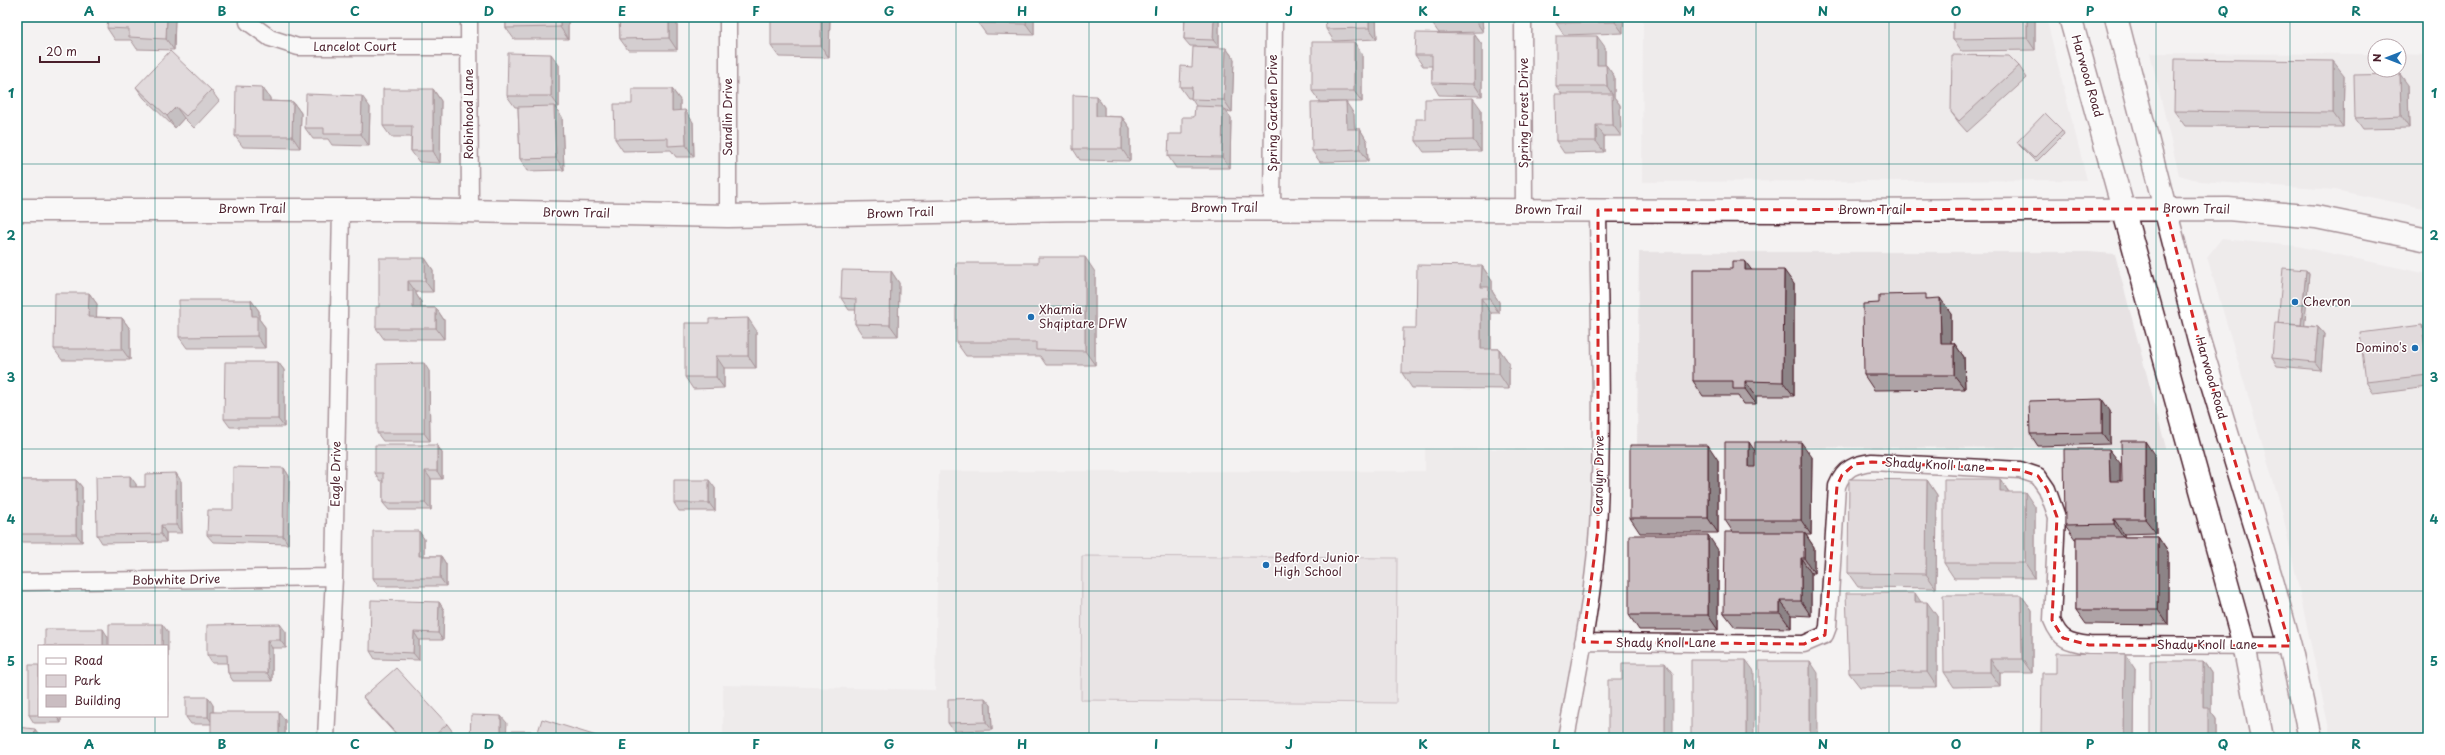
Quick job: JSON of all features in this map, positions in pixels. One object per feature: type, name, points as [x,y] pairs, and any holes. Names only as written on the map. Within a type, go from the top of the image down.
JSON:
[{"type":"street","name":"Robinhood Lane","points":[[469,17],[470,210]]},
{"type":"street","name":"Sandlin Drive","points":[[728,17],[728,216]]},
{"type":"street","name":"Spring Garden Drive","points":[[1272,208],[1274,17]]},
{"type":"street","name":"Spring Forest Drive","points":[[1523,17],[1524,209]]},
{"type":"street","name":"Harwood Road","points":[[2070,17],[2244,646],[2262,738]]},
{"type":"street","name":"Harwood Road","points":[[2116,17],[2199,341],[2290,646],[2310,738]]},
{"type":"street","name":"Lancelot Court","points":[[248,22],[270,38],[298,47],[469,47]]},
{"type":"street","name":"Brown Trail","points":[[17,210],[470,210],[728,216],[836,215],[968,210],[1272,208],[1598,210],[2166,208],[2228,209],[2316,217],[2428,240]]},
{"type":"street","name":"Eagle Drive","points":[[326,738],[334,577],[341,209]]},
{"type":"street","name":"Carolyn Drive","points":[[1566,738],[1591,601],[1598,529],[1600,450],[1598,210]]},
{"type":"street","name":"Shady Knoll Lane","points":[[1583,642],[1804,644],[1825,635],[1828,627],[1837,486],[1842,474],[1855,464],[1872,462],[2020,470],[2038,476],[2047,489],[2057,517],[2052,620],[2057,632],[2063,638],[2074,643],[2089,645],[2290,646]]},
{"type":"street","name":"Bobwhite Drive","points":[[17,582],[334,577]]},
{"type":"highlighted area","points":[[2166,209],[2199,341],[2290,646],[2089,645],[2063,638],[2052,620],[2057,517],[2047,489],[2038,476],[2020,470],[1872,462],[1855,464],[1842,475],[1837,486],[1825,635],[1804,644],[1583,642],[1598,529],[1598,210]]},
{"type":"shaded area","points":[[1643,17],[2046,17],[2087,180],[1642,182]]},
{"type":"shaded area","points":[[2150,53],[2367,54],[2367,78],[2407,78],[2407,54],[2428,55],[2428,209],[2335,190],[2200,181],[2179,175]]},
{"type":"shaded area","points":[[2221,239],[2297,246],[2428,274],[2428,738],[2331,738],[2282,511],[2207,257]]},
{"type":"shaded area","points":[[1639,252],[2088,252],[2115,254],[2166,448],[1637,447]]},
{"type":"shaded area","name":"Bedford Junior High School","points":[[1425,448],[1600,450],[1598,529],[1566,738],[723,738],[723,685],[935,690],[939,471],[1425,471]]},
{"type":"green space","points":[[1082,556],[1397,558],[1396,703],[1081,700]]},
{"type":"building","points":[[108,17],[167,17],[166,39],[129,37],[129,29],[107,28]]},
{"type":"building","points":[[506,17],[560,17],[560,27],[506,28]]},
{"type":"building","points":[[619,17],[669,17],[669,38],[620,39]]},
{"type":"building","points":[[785,17],[821,17],[821,46],[771,46],[771,18],[785,19]]},
{"type":"building","points":[[978,17],[1026,17],[1026,24],[978,23]]},
{"type":"building","points":[[1185,17],[1214,17],[1213,40],[1184,39]]},
{"type":"building","points":[[1325,17],[1369,17],[1369,28],[1326,29]]},
{"type":"building","points":[[1431,17],[1475,17],[1475,20],[1431,22]]},
{"type":"building","points":[[1556,17],[1615,17],[1615,22],[1556,23]]},
{"type":"building","points":[[1953,17],[2027,17],[2027,38],[1953,39]]},
{"type":"building","points":[[1416,33],[1474,34],[1474,84],[1432,83],[1432,55],[1415,55]]},
{"type":"building","points":[[1556,36],[1597,36],[1597,65],[1606,65],[1607,86],[1556,86]]},
{"type":"building","points":[[1312,42],[1354,42],[1354,91],[1312,91]]},
{"type":"building","points":[[1193,47],[1226,48],[1224,100],[1191,99],[1192,87],[1180,87],[1181,66],[1192,67]]},
{"type":"building","points":[[170,51],[211,90],[186,116],[176,107],[167,116],[136,87]]},
{"type":"building","points":[[508,53],[551,54],[551,96],[507,96]]},
{"type":"building","points":[[1952,55],[2009,56],[2019,66],[1959,121],[1951,112]]},
{"type":"building","points":[[2175,59],[2333,61],[2333,113],[2174,111]]},
{"type":"building","points":[[2354,75],[2367,75],[2367,78],[2400,78],[2401,116],[2355,118]]},
{"type":"building","points":[[236,86],[262,87],[262,101],[293,102],[292,136],[235,136]]},
{"type":"building","points":[[383,89],[433,89],[433,151],[411,151],[412,126],[383,126]]},
{"type":"building","points":[[632,89],[672,89],[672,111],[685,110],[686,145],[668,146],[668,138],[615,139],[614,104],[632,104]]},
{"type":"building","points":[[306,94],[362,96],[361,134],[324,134],[324,128],[305,128]]},
{"type":"building","points":[[1555,94],[1612,94],[1613,125],[1596,125],[1596,141],[1556,141]]},
{"type":"building","points":[[1073,95],[1096,96],[1096,116],[1122,117],[1122,149],[1073,149]]},
{"type":"building","points":[[1473,98],[1473,140],[1416,141],[1416,119],[1425,119],[1425,99]]},
{"type":"building","points":[[1346,102],[1347,129],[1360,129],[1360,149],[1312,151],[1311,103]]},
{"type":"building","points":[[554,106],[556,158],[520,159],[518,107]]},
{"type":"building","points":[[1195,106],[1223,107],[1222,157],[1168,156],[1169,134],[1182,134],[1182,117],[1194,117]]},
{"type":"building","points":[[2045,113],[2062,130],[2034,158],[2017,142]]},
{"type":"building","name":"Xhamia Shqiptare DFW","points":[[1038,257],[1085,257],[1085,351],[1036,350],[1036,342],[956,342],[956,263],[1038,263]]},
{"type":"building","points":[[379,258],[425,258],[425,281],[408,281],[408,291],[413,291],[413,308],[436,308],[436,328],[376,328],[376,307],[379,307]]},
{"type":"building","points":[[1732,261],[1745,261],[1745,270],[1784,270],[1783,382],[1745,381],[1745,389],[1733,389],[1733,381],[1693,381],[1693,269],[1732,269]]},
{"type":"building","points":[[1417,265],[1482,266],[1481,287],[1489,287],[1488,298],[1481,298],[1481,349],[1499,349],[1499,374],[1402,373],[1403,328],[1416,328]]},
{"type":"building","name":"Chevron","points":[[2283,268],[2306,270],[2301,325],[2278,323]]},
{"type":"building","points":[[842,270],[891,271],[890,325],[855,324],[856,299],[841,298]]},
{"type":"building","points":[[55,293],[89,293],[88,317],[122,318],[122,349],[54,349]]},
{"type":"building","points":[[1926,294],[1926,299],[1940,298],[1941,343],[1954,343],[1954,375],[1864,375],[1863,304],[1879,303],[1879,295]]},
{"type":"building","points":[[179,300],[251,300],[252,316],[257,316],[257,336],[179,337]]},
{"type":"building","points":[[748,318],[748,356],[716,356],[716,377],[685,377],[685,323],[709,323],[709,319]]},
{"type":"building","points":[[2275,323],[2318,327],[2315,362],[2272,358]]},
{"type":"building","points":[[2422,325],[2428,375],[2366,382],[2360,333]]},
{"type":"building","points":[[225,362],[278,362],[278,419],[224,419]]},
{"type":"building","points":[[424,363],[424,433],[377,433],[377,364]]},
{"type":"building","points":[[2102,399],[2102,433],[2030,434],[2029,401]]},
{"type":"building","points":[[2121,441],[2145,441],[2145,519],[2114,519],[2114,524],[2065,525],[2064,449],[2109,449],[2110,481],[2122,481]]},
{"type":"building","points":[[1725,442],[1749,442],[1749,467],[1755,467],[1755,442],[1801,442],[1801,520],[1725,520]]},
{"type":"building","points":[[375,445],[437,445],[437,471],[425,471],[425,503],[383,503],[383,473],[375,473]]},
{"type":"building","points":[[1630,445],[1708,445],[1708,518],[1630,518]]},
{"type":"building","points":[[233,467],[284,468],[283,536],[207,535],[208,510],[233,510]]},
{"type":"building","points":[[176,473],[176,525],[161,525],[161,534],[97,535],[96,477],[130,476],[130,487],[145,487],[145,474]]},
{"type":"building","points":[[1849,479],[1927,480],[1926,574],[1848,573]]},
{"type":"building","points":[[1944,479],[2000,479],[2000,492],[2025,492],[2025,563],[1944,563]]},
{"type":"building","points":[[17,480],[76,480],[76,534],[17,534]]},
{"type":"building","points":[[674,480],[709,480],[709,503],[674,503]]},
{"type":"building","points":[[373,531],[419,531],[419,556],[441,556],[440,578],[373,578]]},
{"type":"building","points":[[1725,532],[1804,532],[1804,558],[1801,558],[1801,601],[1780,601],[1780,613],[1724,613]]},
{"type":"building","points":[[1629,535],[1708,535],[1708,615],[1629,615]]},
{"type":"building","points":[[2076,537],[2158,537],[2158,610],[2076,610]]},
{"type":"building","points":[[1846,593],[1915,593],[1915,602],[1927,602],[1927,672],[1849,673]]},
{"type":"building","points":[[1943,595],[2021,595],[2022,659],[1990,659],[1990,672],[1944,672]]},
{"type":"building","points":[[371,600],[439,602],[438,633],[414,632],[413,653],[370,651]]},
{"type":"building","points":[[109,624],[162,624],[162,645],[109,645]]},
{"type":"building","points":[[280,624],[280,640],[267,640],[267,673],[228,673],[227,655],[207,655],[207,625]]},
{"type":"building","points":[[45,629],[103,629],[103,645],[45,645]]},
{"type":"building","points":[[2056,653],[2125,654],[2124,735],[2041,734],[2042,673],[2056,673]]},
{"type":"building","points":[[1691,660],[1746,660],[1746,738],[1691,738]]},
{"type":"building","points":[[1759,661],[1810,661],[1810,738],[1759,738]]},
{"type":"building","points":[[2150,661],[2203,661],[2203,708],[2208,708],[2208,737],[2150,737]]},
{"type":"building","points":[[1622,663],[1665,663],[1665,738],[1608,738],[1608,680],[1622,680]]},
{"type":"building","points":[[29,665],[38,665],[38,715],[29,715]]},
{"type":"building","points":[[396,668],[447,724],[432,738],[400,738],[363,697]]},
{"type":"building","points":[[186,697],[208,697],[208,717],[186,717]]},
{"type":"building","points":[[985,698],[986,722],[948,723],[948,699]]},
{"type":"building","points":[[211,712],[279,712],[279,738],[211,738]]},
{"type":"building","points":[[471,715],[501,716],[501,731],[531,731],[531,738],[470,738]]},
{"type":"building","points":[[542,719],[603,738],[536,738]]},
{"type":"building","points":[[17,727],[35,729],[34,738],[17,738]]},
{"type":"place","name":"Chevron","points":[[2295,302]]},
{"type":"place","name":"Xhamia Shqiptare DFW","points":[[1031,317]]},
{"type":"place","name":"Domino's","points":[[2415,348]]},
{"type":"place","name":"Bedford Junior High School","points":[[1266,565]]}]
